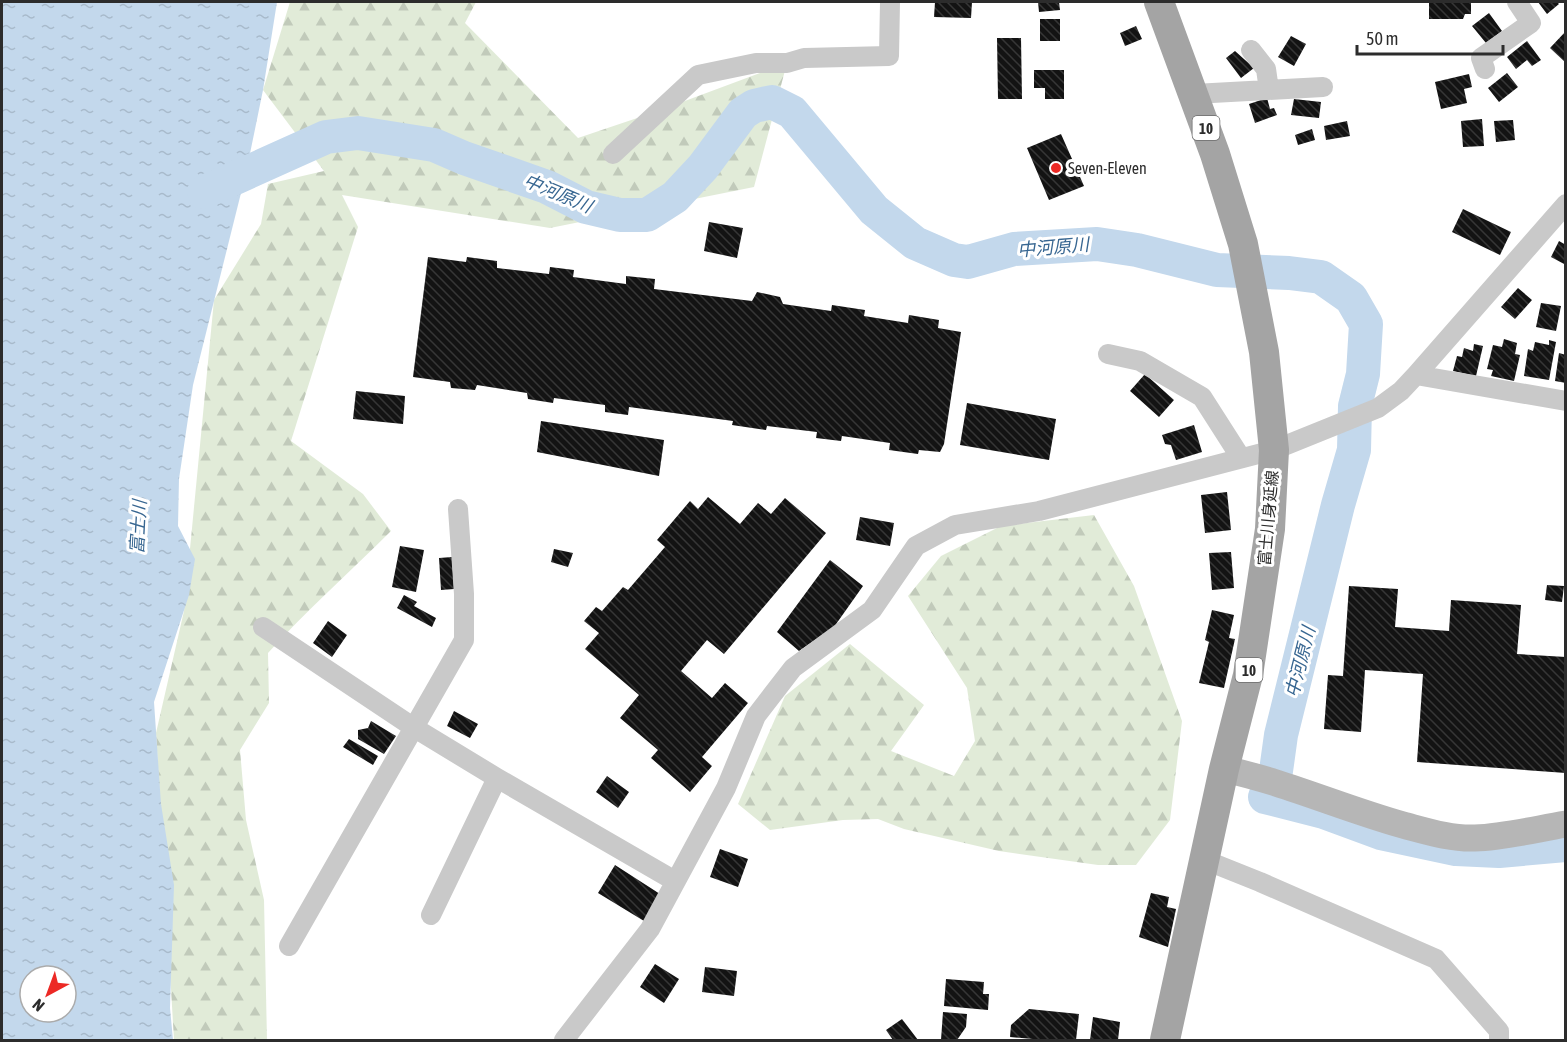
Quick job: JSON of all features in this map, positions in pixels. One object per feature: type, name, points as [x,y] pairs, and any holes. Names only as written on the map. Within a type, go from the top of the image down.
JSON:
[{"type":"main road","name":"富士川身延線","points":[[1159,2],[1215,154],[1246,258],[1264,352],[1274,450],[1270,529],[1234,771],[1214,864],[1165,1041]]},
{"type":"street","points":[[613,154],[698,75],[756,63],[787,63],[804,58],[889,56],[890,2]]},
{"type":"street","points":[[1485,69],[1481,57],[1531,22],[1517,2]]},
{"type":"street","points":[[1251,50],[1266,69],[1269,90]]},
{"type":"street","points":[[1194,94],[1323,87]]},
{"type":"street","points":[[564,1041],[650,929],[726,788],[756,716],[793,668],[872,610],[916,546],[955,525],[1039,511],[1274,450],[1378,408],[1401,391],[1416,375],[1566,204]]},
{"type":"street","points":[[1108,354],[1140,361],[1202,397],[1241,458]]},
{"type":"street","points":[[1416,375],[1566,401]]},
{"type":"street","points":[[289,946],[464,640],[464,594],[458,509]]},
{"type":"street","points":[[263,627],[413,727],[675,881]]},
{"type":"street","points":[[1234,771],[1279,783],[1380,819],[1435,834],[1474,838],[1566,824]]},
{"type":"street","points":[[431,915],[497,778]]},
{"type":"street","points":[[1214,864],[1436,959],[1499,1031],[1498,1041]]},
{"type":"green space","points":[[290,2],[476,2],[465,23],[578,138],[787,63],[754,187],[550,228],[342,195],[358,227],[291,441],[363,494],[391,531],[268,653],[269,703],[240,750],[246,820],[264,900],[267,1040],[174,1040],[156,733],[184,611],[214,300],[261,224],[268,184],[324,171],[263,90]]},
{"type":"green space","points":[[1094,515],[1134,586],[1182,721],[1170,820],[1136,865],[1098,865],[999,851],[904,829],[878,819],[843,820],[770,830],[738,804],[785,696],[850,644],[924,705],[891,751],[954,776],[975,741],[967,688],[908,596],[941,556],[1001,526]]},
{"type":"water","name":"富士川","points":[[2,2],[277,2],[263,90],[246,173],[193,385],[179,479],[178,526],[195,559],[189,595],[154,702],[161,804],[174,885],[170,1008],[173,1040],[2,1040]]},
{"type":"building","points":[[935,2],[972,2],[971,18],[934,17]]},
{"type":"building","points":[[1038,2],[1059,2],[1060,10],[1039,12]]},
{"type":"building","points":[[1429,2],[1471,2],[1471,14],[1465,14],[1463,19],[1429,19]]},
{"type":"building","points":[[1538,2],[1557,2],[1559,4],[1547,14]]},
{"type":"building","points":[[1489,13],[1502,31],[1486,43],[1472,26]]},
{"type":"building","points":[[1040,19],[1060,19],[1060,41],[1040,41]]},
{"type":"building","points":[[1136,26],[1142,39],[1125,46],[1120,33]]},
{"type":"building","points":[[1566,31],[1566,63],[1550,48]]},
{"type":"building","points":[[1291,36],[1306,44],[1294,66],[1278,57]]},
{"type":"building","points":[[997,38],[1021,38],[1022,99],[998,99]]},
{"type":"building","points":[[1527,41],[1541,60],[1532,66],[1527,60],[1516,69],[1507,57]]},
{"type":"building","points":[[1235,51],[1254,68],[1241,78],[1226,58]]},
{"type":"building","points":[[1034,70],[1064,70],[1064,99],[1045,99],[1045,88],[1034,88]]},
{"type":"building","points":[[1507,73],[1518,87],[1499,102],[1488,88]]},
{"type":"building","points":[[1469,74],[1472,87],[1464,89],[1467,103],[1441,109],[1435,82]]},
{"type":"building","points":[[1267,98],[1270,109],[1274,108],[1277,115],[1255,123],[1249,104]]},
{"type":"building","points":[[1294,99],[1321,102],[1319,118],[1291,115]]},
{"type":"building","points":[[1482,119],[1484,146],[1463,147],[1461,121]]},
{"type":"building","points":[[1513,120],[1515,140],[1496,142],[1494,121]]},
{"type":"building","points":[[1347,121],[1350,136],[1326,140],[1324,126]]},
{"type":"building","points":[[1312,129],[1315,140],[1298,145],[1295,135]]},
{"type":"building","points":[[1061,134],[1084,186],[1049,200],[1027,148]]},
{"type":"building","points":[[1463,209],[1511,232],[1500,255],[1452,232]]},
{"type":"building","points":[[709,222],[743,228],[737,258],[704,251]]},
{"type":"building","points":[[1559,241],[1566,245],[1566,265],[1551,257]]},
{"type":"building","points":[[428,257],[466,262],[467,257],[497,261],[497,268],[549,274],[550,267],[574,270],[573,277],[626,284],[626,276],[655,279],[654,289],[752,301],[757,292],[780,297],[783,304],[831,311],[832,305],[865,310],[864,316],[908,323],[909,315],[939,320],[938,328],[961,332],[944,444],[940,452],[919,450],[918,454],[889,450],[890,443],[842,436],[841,441],[816,438],[817,432],[767,426],[766,430],[732,425],[733,421],[629,407],[628,415],[605,412],[605,405],[554,398],[553,403],[528,399],[527,393],[477,385],[475,390],[451,388],[450,382],[413,377]]},
{"type":"building","points":[[1518,288],[1532,300],[1515,319],[1501,307]]},
{"type":"building","points":[[1541,303],[1561,306],[1556,331],[1536,327]]},
{"type":"building","points":[[1504,339],[1517,343],[1515,354],[1520,355],[1514,381],[1491,376],[1493,370],[1487,369],[1493,345],[1502,347]]},
{"type":"building","points":[[1549,340],[1556,342],[1549,380],[1524,376],[1528,349],[1533,351],[1535,342],[1549,345]]},
{"type":"building","points":[[1474,344],[1483,346],[1476,376],[1453,371],[1457,356],[1462,357],[1464,348],[1473,351]]},
{"type":"building","points":[[1559,353],[1566,355],[1566,383],[1555,381]]},
{"type":"building","points":[[1145,374],[1174,400],[1159,417],[1130,391]]},
{"type":"building","points":[[356,391],[405,396],[403,424],[353,419]]},
{"type":"building","points":[[967,403],[1056,419],[1049,460],[960,445]]},
{"type":"building","points":[[541,421],[664,440],[659,476],[537,452]]},
{"type":"building","points":[[1194,425],[1202,452],[1176,460],[1171,445],[1165,444],[1162,435]]},
{"type":"building","points":[[1227,492],[1231,530],[1205,533],[1201,495]]},
{"type":"building","points":[[708,497],[740,524],[758,503],[771,514],[785,498],[826,533],[724,654],[707,640],[681,671],[712,698],[725,683],[748,703],[702,757],[712,766],[690,792],[651,758],[658,750],[620,718],[639,695],[585,649],[599,633],[584,621],[596,607],[602,611],[623,587],[628,590],[665,547],[657,540],[690,501],[698,509]]},
{"type":"building","points":[[860,517],[894,523],[890,546],[856,540]]},
{"type":"building","points":[[400,546],[424,550],[416,592],[392,587]]},
{"type":"building","points":[[554,549],[573,553],[568,567],[551,562]]},
{"type":"building","points":[[1231,552],[1234,588],[1212,590],[1209,553]]},
{"type":"building","points":[[452,557],[454,589],[441,590],[439,558]]},
{"type":"building","points":[[830,560],[863,586],[834,627],[799,651],[777,632]]},
{"type":"building","points":[[1547,585],[1564,586],[1562,602],[1545,600]]},
{"type":"building","points":[[1349,586],[1398,589],[1395,627],[1449,631],[1451,600],[1521,605],[1517,654],[1566,657],[1566,773],[1417,762],[1423,674],[1365,670],[1361,732],[1324,729],[1328,675],[1343,676]]},
{"type":"building","points":[[404,595],[417,602],[414,606],[436,618],[432,627],[397,608]]},
{"type":"building","points":[[1212,610],[1234,615],[1229,638],[1235,639],[1224,688],[1199,683],[1209,642],[1205,640]]},
{"type":"building","points":[[328,621],[347,635],[332,657],[313,643]]},
{"type":"building","points":[[454,711],[478,724],[470,738],[447,726]]},
{"type":"building","points":[[371,721],[396,736],[384,754],[358,739],[358,730],[368,728]]},
{"type":"building","points":[[349,739],[378,756],[373,765],[343,747]]},
{"type":"building","points":[[607,776],[629,792],[618,808],[596,792]]},
{"type":"building","points":[[720,849],[748,859],[738,887],[710,877]]},
{"type":"building","points":[[615,865],[660,894],[644,921],[598,893]]},
{"type":"building","points":[[1151,893],[1169,897],[1167,907],[1176,909],[1168,947],[1139,937]]},
{"type":"building","points":[[655,964],[679,979],[664,1003],[640,987]]},
{"type":"building","points":[[705,967],[737,971],[734,996],[702,992]]},
{"type":"building","points":[[946,979],[984,982],[983,994],[989,994],[988,1010],[944,1006]]},
{"type":"building","points":[[1029,1009],[1079,1014],[1076,1040],[1010,1037],[1011,1025]]},
{"type":"building","points":[[943,1012],[967,1014],[966,1027],[957,1040],[941,1040]]},
{"type":"building","points":[[1093,1017],[1120,1022],[1118,1040],[1090,1040]]},
{"type":"building","points":[[902,1019],[918,1040],[893,1040],[886,1030]]},
{"type":"waterway","name":"中河原川","points":[[204,192],[326,137],[358,133],[434,145],[547,187],[586,207],[620,215],[647,215],[675,197],[703,167],[743,113],[754,106],[772,102],[792,112],[874,210],[915,243],[954,260],[968,262],[1014,249],[1097,244],[1137,250],[1217,270],[1289,273],[1321,277],[1351,298],[1366,324],[1363,374],[1355,406],[1354,450],[1338,505],[1281,735],[1276,771],[1265,797],[1324,812],[1381,833],[1456,849],[1499,851],[1566,845]]},
{"type":"place","name":"Seven-Eleven","points":[[1056,168]]}]
